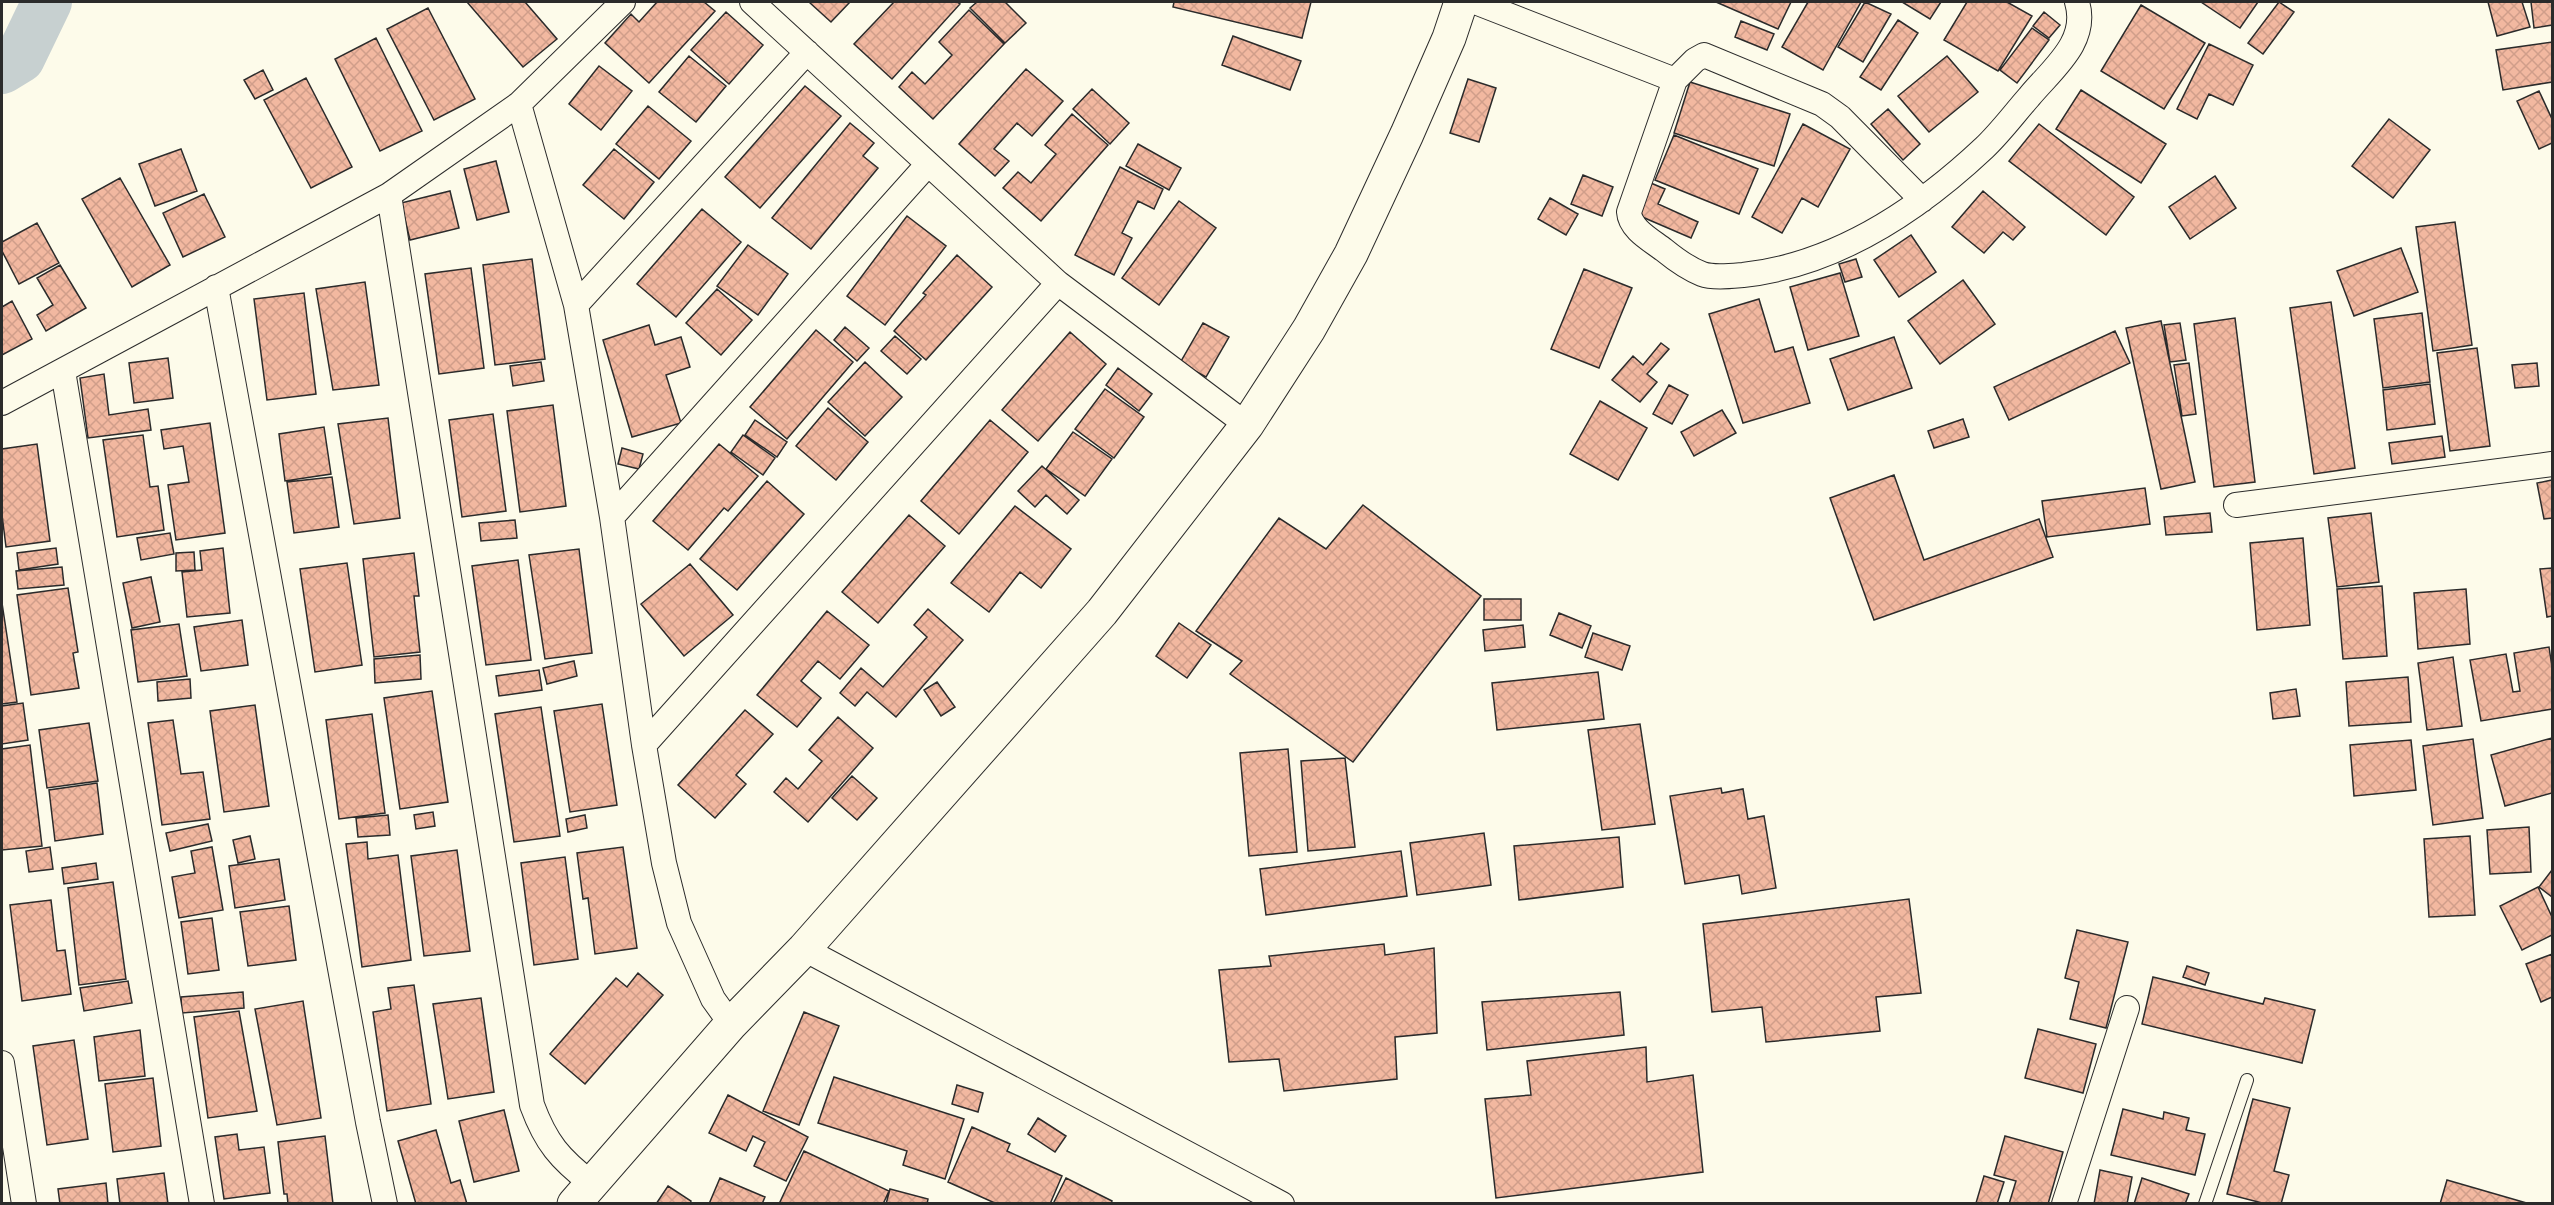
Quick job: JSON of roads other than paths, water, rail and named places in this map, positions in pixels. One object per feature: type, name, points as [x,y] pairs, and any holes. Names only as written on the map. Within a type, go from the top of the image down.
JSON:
[{"type":"street","points":[[3,400],[63,371],[389,195],[519,104],[623,2]]},
{"type":"street","points":[[752,2],[1058,284],[1247,425]]},
{"type":"street","points":[[389,195],[532,1106],[543,1134],[564,1162],[582,1193],[730,1024],[804,949],[1102,612],[1247,425],[1309,329],[1351,254],[1430,81],[1461,2]]},
{"type":"street","points":[[1475,2],[1675,80]]},
{"type":"street","points":[[1923,200],[1840,117],[1822,104],[1704,55],[1695,60],[1675,80],[1634,193],[1629,219],[1637,229],[1672,257],[1704,275],[1759,273],[1810,259],[1864,236],[1923,200],[1986,147],[2074,43],[2080,21],[2077,2]]},
{"type":"street","points":[[576,305],[807,52]]},
{"type":"street","points":[[519,104],[576,305],[612,517],[644,745],[664,863],[678,923],[713,999],[730,1024]]},
{"type":"street","points":[[612,517],[928,164]]},
{"type":"street","points":[[644,745],[1058,284]]},
{"type":"street","points":[[216,287],[368,1122],[385,1203]]},
{"type":"street","points":[[63,371],[202,1203]]},
{"type":"street","points":[[2235,505],[2553,464]]},
{"type":"street","points":[[804,949],[1247,1196],[1282,1203]]},
{"type":"street","points":[[2064,1203],[2127,1008]]},
{"type":"street","points":[[2,1063],[24,1203]]},
{"type":"lane","points":[[2205,1203],[2247,1080]]},
{"type":"waterway","points":[[2,69],[20,58],[47,2]]}]
